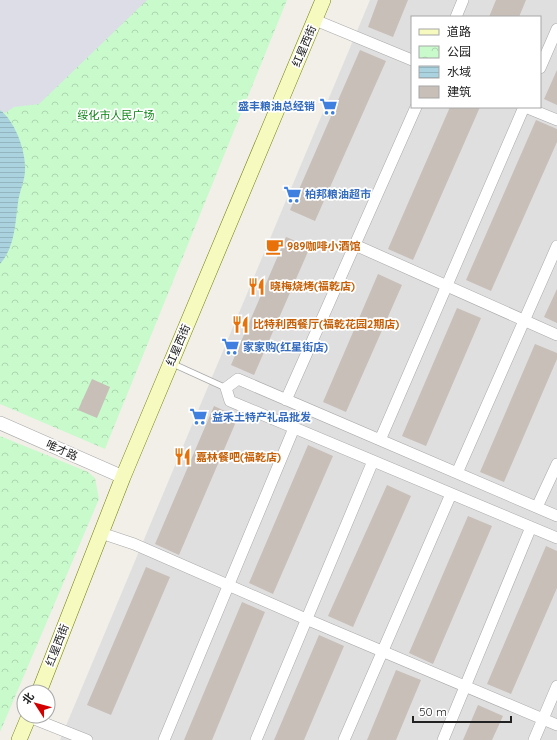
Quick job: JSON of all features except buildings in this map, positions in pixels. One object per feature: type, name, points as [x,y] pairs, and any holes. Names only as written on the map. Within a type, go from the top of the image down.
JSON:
[{"type":"main road","name":"红星西街","points":[[41,684],[123,477],[323,0]]},
{"type":"main road","points":[[19,740],[26,724]]},
{"type":"street","points":[[456,16],[463,0]]},
{"type":"street","points":[[315,20],[411,60]]},
{"type":"street","points":[[541,66],[557,28]]},
{"type":"street","points":[[286,400],[416,108]]},
{"type":"street","points":[[380,440],[524,108]]},
{"type":"street","points":[[527,108],[557,120]]},
{"type":"street","points":[[354,245],[557,335]]},
{"type":"street","points":[[457,473],[557,246]]},
{"type":"street","points":[[557,516],[238,379],[226,388],[230,401],[557,538]]},
{"type":"street","name":"唯才路","points":[[0,423],[123,477]]},
{"type":"street","points":[[164,740],[294,428]]},
{"type":"street","points":[[256,740],[373,461]]},
{"type":"street","points":[[537,507],[557,464]]},
{"type":"street","points":[[344,740],[451,494]]},
{"type":"street","points":[[443,740],[531,527]]},
{"type":"street","points":[[101,533],[134,544],[229,584],[306,619],[557,725]]},
{"type":"street","points":[[534,740],[557,686]]},
{"type":"street","points":[[48,724],[87,740]]},
{"type":"lane","points":[[171,363],[226,388]]},
{"type":"shaded area","points":[[0,0],[147,0],[39,104],[14,107],[5,113],[0,110]]},
{"type":"shaded area","points":[[370,0],[557,0],[557,740],[60,740]]},
{"type":"green space","name":"绥化市人民广场","points":[[0,0],[287,0],[105,449],[0,404]]},
{"type":"green space","points":[[0,436],[88,472],[95,478],[99,499],[20,684],[16,684],[16,694],[0,732]]},
{"type":"water","points":[[0,110],[15,129],[24,154],[25,170],[11,243],[9,250],[0,264]]},
{"type":"place","name":"盛丰粮油总经销","points":[[328,106]]},
{"type":"place","name":"柏邦粮油超市","points":[[292,194]]},
{"type":"place","name":"989咖啡小酒馆","points":[[274,246]]},
{"type":"place","name":"晓梅烧烤(福乾店)","points":[[257,286]]},
{"type":"place","name":"比特利西餐厅(福乾花园2期店)","points":[[240,324]]},
{"type":"place","name":"家家购(红星街店)","points":[[230,347]]},
{"type":"place","name":"益禾土特产礼品批发","points":[[199,417]]},
{"type":"place","name":"嘉林餐吧(福乾店)","points":[[183,457]]}]
